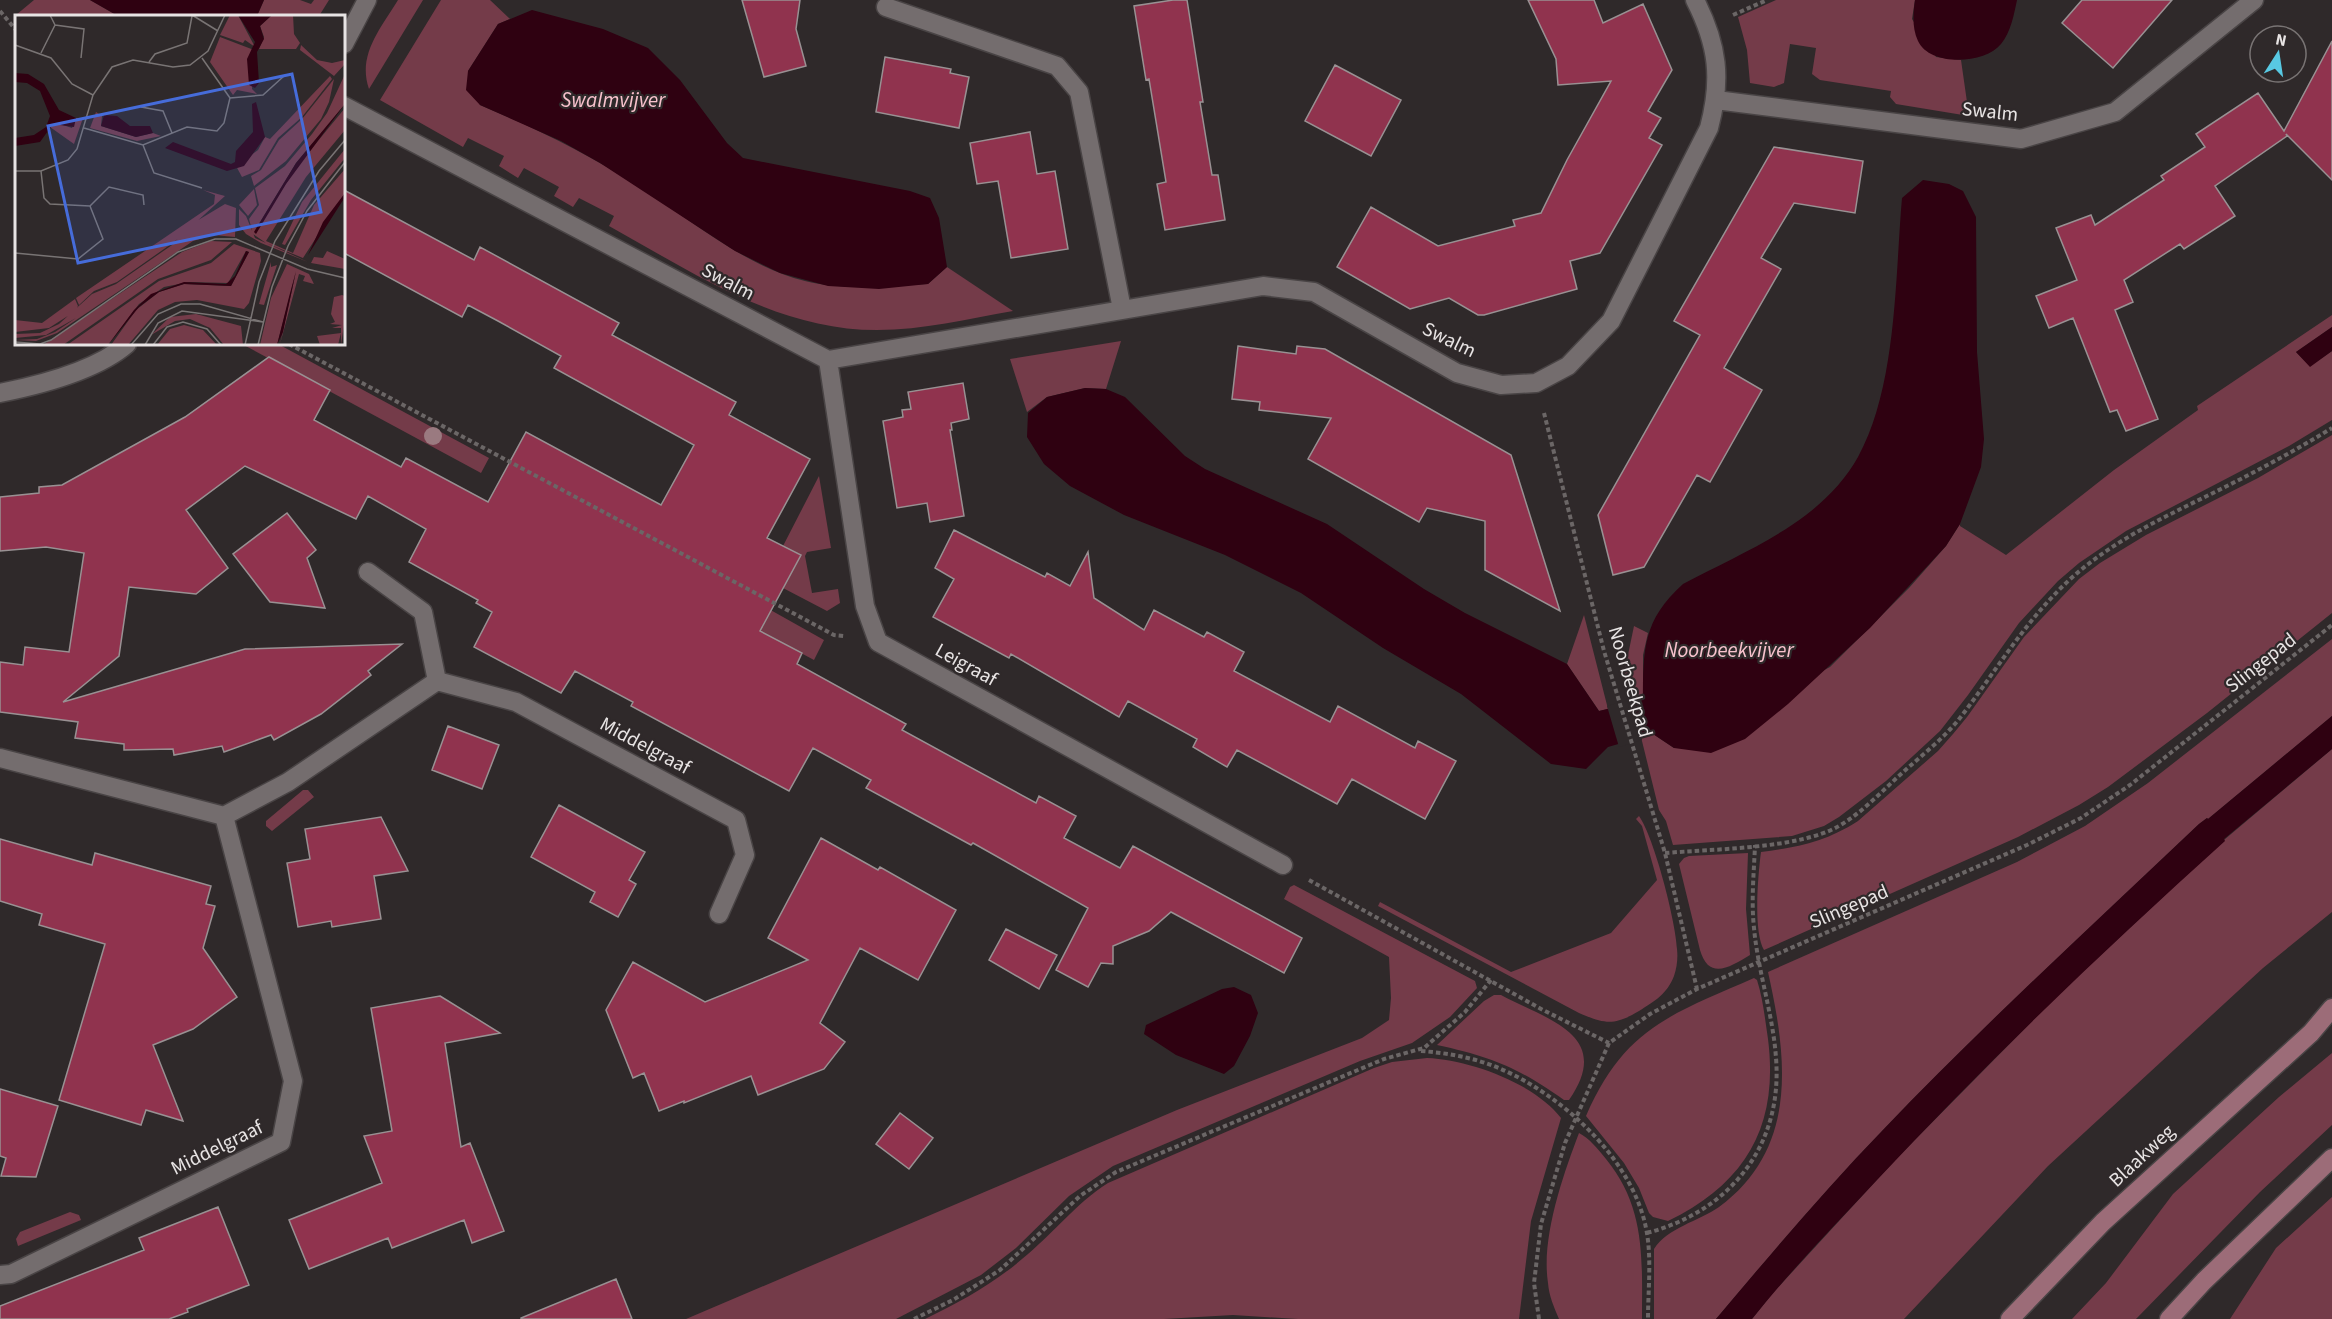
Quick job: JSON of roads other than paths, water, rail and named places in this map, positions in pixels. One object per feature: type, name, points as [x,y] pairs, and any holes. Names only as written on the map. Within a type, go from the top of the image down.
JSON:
[{"type":"main road","points":[[2311,1033],[2332,1008]]},
{"type":"main road","points":[[2311,1033],[2332,1019]]},
{"type":"main road","name":"Blaakweg","points":[[2010,1319],[2103,1222],[2311,1033]]},
{"type":"main road","points":[[2169,1319],[2204,1281],[2332,1158]]},
{"type":"street","points":[[345,42],[367,0]]},
{"type":"street","name":"Swalm","points":[[345,107],[828,360],[1263,286],[1314,292],[1457,373],[1501,385],[1536,383],[1568,366],[1611,321],[1709,128],[1716,100],[1716,61],[1707,23],[1695,0]]},
{"type":"street","name":"Swalm","points":[[1716,100],[2021,139],[2115,112],[2254,0]]},
{"type":"street","points":[[885,7],[1057,66],[1079,92],[1122,309]]},
{"type":"street","points":[[0,393],[39,386],[113,356],[126,345]]},
{"type":"street","name":"Leigraaf","points":[[828,360],[865,606],[878,642],[1283,865]]},
{"type":"street","points":[[0,758],[224,816],[288,782],[437,681],[423,612],[368,572]]},
{"type":"street","name":"Middelgraaf","points":[[437,681],[516,702],[736,820],[745,855],[719,914]]},
{"type":"street","name":"Middelgraaf","points":[[0,1275],[11,1274],[281,1142],[293,1081],[224,816]]},
{"type":"water","points":[[90,0],[264,0],[257,15],[116,15]]},
{"type":"water","points":[[1915,0],[2017,0],[2010,28],[2001,44],[1983,56],[1958,60],[1934,55],[1924,49],[1918,41],[1914,21]]},
{"type":"water","name":"Swalmvijver","points":[[532,10],[603,29],[648,48],[680,80],[727,143],[743,158],[910,191],[930,198],[939,218],[947,267],[928,284],[879,289],[828,286],[780,273],[735,251],[600,163],[561,141],[480,105],[466,90],[468,71],[498,24]]},
{"type":"water","name":"Noorbeekvijver","points":[[1923,180],[1949,184],[1963,191],[1976,217],[1977,352],[1984,439],[1981,467],[1960,524],[1946,546],[1870,628],[1788,704],[1745,739],[1711,753],[1674,748],[1653,734],[1608,747],[1586,769],[1551,764],[1461,694],[1383,648],[1301,593],[1225,555],[1124,515],[1070,486],[1044,464],[1027,437],[1028,413],[1047,397],[1085,388],[1106,389],[1125,397],[1185,456],[1205,469],[1327,524],[1424,589],[1465,613],[1567,664],[1599,711],[1643,700],[1645,650],[1648,636],[1660,610],[1670,597],[1683,584],[1762,543],[1806,515],[1835,489],[1858,457],[1871,429],[1887,365],[1892,331],[1902,198]]},
{"type":"water","points":[[2332,327],[2332,351],[2310,367],[2296,352]]},
{"type":"water","points":[[2332,716],[2332,749],[2224,839],[2225,841],[2004,1049],[1829,1231],[1752,1319],[1716,1319],[1839,1177],[1959,1053],[2199,824]]},
{"type":"water","points":[[1234,987],[1251,995],[1258,1013],[1250,1036],[1234,1066],[1224,1074],[1176,1055],[1144,1034],[1146,1025],[1222,989]]}]
